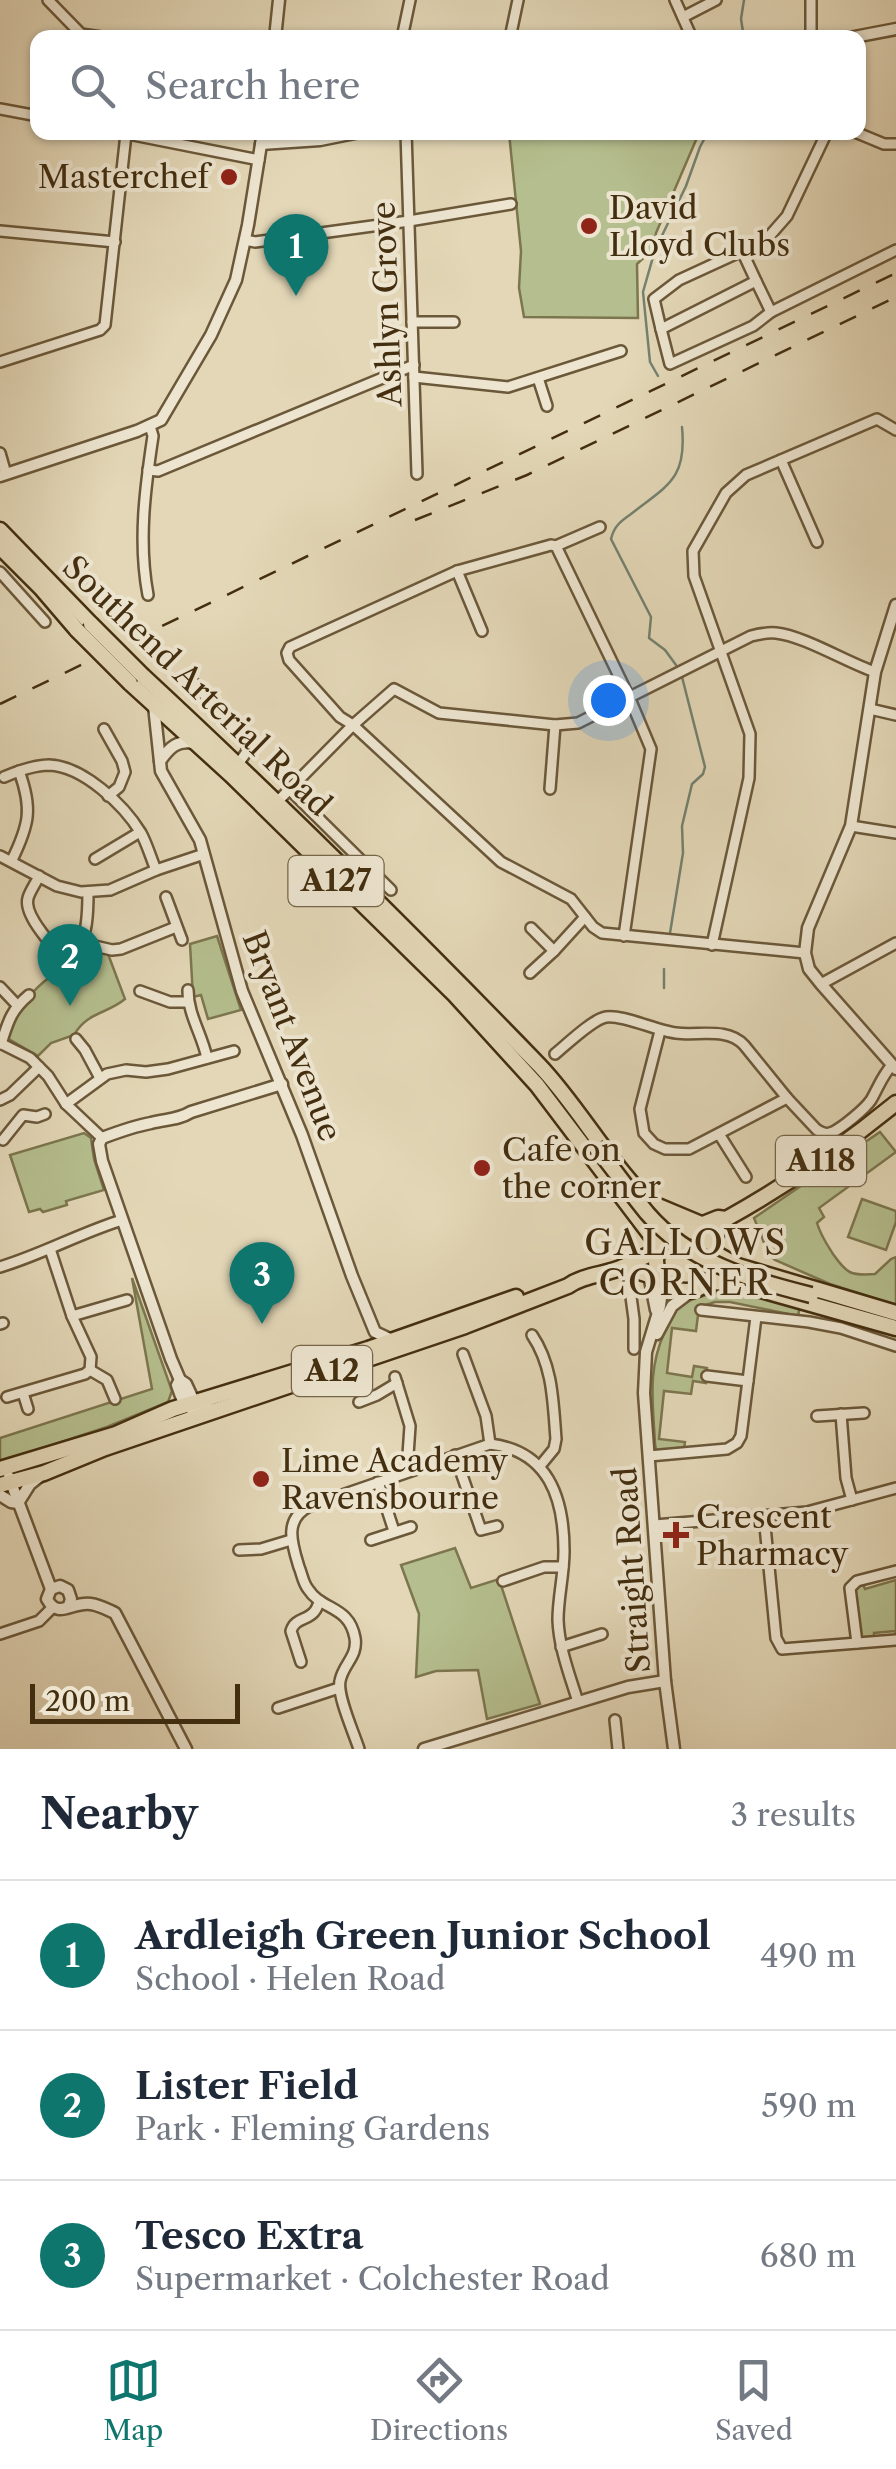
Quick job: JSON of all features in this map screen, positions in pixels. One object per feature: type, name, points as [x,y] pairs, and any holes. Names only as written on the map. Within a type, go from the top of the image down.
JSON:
[{"type":"main road","name":"Southend Arterial Road","points":[[0,530],[84,627]]},
{"type":"main road","name":"Southend Arterial Road","points":[[1,549],[136,679],[238,764],[463,985],[542,1069],[641,1194],[655,1208],[691,1228]]},
{"type":"main road","name":"Southend Arterial Road","points":[[136,679],[154,706],[455,995],[537,1084],[634,1211],[658,1249]]},
{"type":"main road","name":"A127","points":[[542,1069],[595,1146]]},
{"type":"main road","name":"A127","points":[[537,1084],[595,1146],[649,1215],[685,1248],[725,1270],[892,1322]]},
{"type":"main road","name":"A118","points":[[691,1228],[726,1219],[796,1179],[896,1103]]},
{"type":"main road","points":[[700,1286],[716,1266],[715,1236],[726,1219]]},
{"type":"main road","points":[[658,1279],[658,1249],[671,1234],[691,1228],[738,1266],[874,1306],[892,1322]]},
{"type":"main road","points":[[646,1230],[628,1264],[677,1290],[736,1283],[892,1322]]},
{"type":"main road","name":"A12","points":[[4,1476],[44,1474],[186,1411],[213,1412],[465,1326],[658,1249]]},
{"type":"main road","name":"A12","points":[[4,1476],[530,1292],[572,1282]]},
{"type":"main road","name":"A127","points":[[810,1295],[874,1306]]},
{"type":"street","points":[[48,0],[76,30]]},
{"type":"street","points":[[276,30],[279,0]]},
{"type":"street","points":[[404,30],[410,0]]},
{"type":"street","points":[[512,30],[518,0]]},
{"type":"street","points":[[675,0],[689,30]]},
{"type":"street","points":[[683,17],[716,0]]},
{"type":"street","points":[[811,0],[811,30]]},
{"type":"street","points":[[866,35],[896,29]]},
{"type":"street","points":[[0,109],[30,115]]},
{"type":"street","points":[[866,136],[896,144]]},
{"type":"street","points":[[0,362],[106,326],[122,140]]},
{"type":"street","points":[[172,140],[259,160]]},
{"type":"street","points":[[0,453],[3,475],[150,426],[166,413],[212,334],[236,280],[262,140]]},
{"type":"street","name":"Ashlyn Grove","points":[[406,140],[417,474]]},
{"type":"street","points":[[823,140],[788,216],[766,240],[679,280],[654,298],[670,364],[754,326],[771,312],[896,250]]},
{"type":"street","points":[[245,240],[255,242],[512,204]]},
{"type":"street","points":[[0,231],[114,242]]},
{"type":"street","points":[[742,251],[771,312]]},
{"type":"street","points":[[661,329],[756,281]]},
{"type":"street","points":[[412,322],[454,322]]},
{"type":"street","points":[[414,377],[508,386],[621,351]]},
{"type":"street","points":[[148,470],[158,471],[414,365]]},
{"type":"street","points":[[538,378],[547,406]]},
{"type":"street","points":[[712,945],[750,778],[750,734],[694,576],[693,551],[726,492],[746,475],[877,419],[896,430]]},
{"type":"street","points":[[148,595],[143,538],[153,436],[150,426]]},
{"type":"street","points":[[781,460],[817,542]]},
{"type":"street","points":[[600,527],[556,546],[457,571],[290,647],[289,660],[340,717],[501,862],[571,899],[602,933],[805,954]]},
{"type":"street","points":[[556,546],[651,749],[624,936]]},
{"type":"street","points":[[457,571],[482,631]]},
{"type":"street","name":"Southend Arterial Road","points":[[0,572],[45,622]]},
{"type":"street","points":[[555,1054],[602,1017],[615,1017],[660,1031],[728,1034],[737,1038],[787,1098],[823,1133],[832,1133],[870,1102],[883,1074],[894,1067],[809,969],[805,954],[808,928],[851,826],[875,672],[895,609]]},
{"type":"street","points":[[277,802],[394,689],[439,713],[555,725],[578,723],[751,636],[771,632],[792,636],[875,672]]},
{"type":"street","points":[[195,684],[246,744],[248,750],[238,764]]},
{"type":"street","name":"Bryant Avenue","points":[[154,706],[164,778],[200,840],[242,991],[302,1134],[375,1332]]},
{"type":"street","points":[[870,710],[896,715]]},
{"type":"street","points":[[550,788],[555,725]]},
{"type":"street","points":[[104,728],[114,738],[130,775],[108,796]]},
{"type":"street","points":[[160,760],[178,743],[195,743]]},
{"type":"street","points":[[4,776],[45,765],[67,768],[90,780],[140,832],[156,870]]},
{"type":"street","points":[[12,860],[29,814],[19,771]]},
{"type":"street","points":[[290,790],[391,890]]},
{"type":"street","points":[[851,826],[896,833]]},
{"type":"street","points":[[95,859],[140,832]]},
{"type":"street","points":[[0,856],[57,886],[88,892],[110,890],[204,854]]},
{"type":"street","points":[[39,876],[26,905],[32,920],[64,960]]},
{"type":"street","points":[[77,954],[88,920],[88,892]]},
{"type":"street","points":[[166,898],[182,940]]},
{"type":"street","points":[[170,910],[184,906]]},
{"type":"street","points":[[530,973],[585,917]]},
{"type":"street","points":[[82,943],[122,949],[176,927]]},
{"type":"street","points":[[531,928],[554,951]]},
{"type":"street","points":[[821,984],[896,943]]},
{"type":"street","points":[[44,956],[55,948]]},
{"type":"street","points":[[0,987],[16,1005]]},
{"type":"street","points":[[188,990],[191,1017],[207,1058]]},
{"type":"street","points":[[140,991],[170,1002],[188,1002]]},
{"type":"street","points":[[30,995],[16,1005],[0,1043],[24,1054],[48,1076],[66,1104],[102,1138]]},
{"type":"street","points":[[660,1031],[640,1109],[644,1134],[665,1150],[690,1148],[787,1098]]},
{"type":"street","points":[[76,1039],[100,1078]]},
{"type":"street","points":[[66,1104],[100,1078],[117,1071],[146,1072],[234,1051]]},
{"type":"street","points":[[39,1068],[5,1098],[23,1115],[45,1114]]},
{"type":"street","points":[[102,1138],[147,1123],[179,1119],[282,1084]]},
{"type":"street","points":[[4,1140],[23,1115]]},
{"type":"street","points":[[719,1134],[746,1177]]},
{"type":"street","points":[[102,1138],[100,1153],[158,1326],[180,1380],[192,1398],[186,1411]]},
{"type":"street","points":[[0,1265],[122,1220]]},
{"type":"street","points":[[50,1249],[91,1358],[90,1370]]},
{"type":"street","name":"Straight Road","points":[[658,1279],[660,1306],[646,1352],[644,1387],[664,1681],[674,1749]]},
{"type":"street","points":[[629,1282],[634,1349]]},
{"type":"street","name":"Straight Road","points":[[644,1387],[664,1317],[676,1301],[700,1286]]},
{"type":"street","points":[[72,1316],[127,1300]]},
{"type":"street","points":[[700,1310],[841,1328],[896,1346]]},
{"type":"street","points":[[650,1456],[726,1449],[737,1443],[756,1316]]},
{"type":"street","points":[[634,1320],[655,1321]]},
{"type":"street","points":[[368,1348],[375,1332],[392,1340]]},
{"type":"street","points":[[532,1335],[551,1380],[556,1439],[554,1449],[540,1466]]},
{"type":"street","points":[[463,1354],[486,1416],[490,1444]]},
{"type":"street","points":[[7,1397],[90,1370],[106,1380],[114,1399]]},
{"type":"street","points":[[706,1376],[748,1381]]},
{"type":"street","points":[[359,1402],[377,1396],[396,1380],[410,1426],[408,1455],[412,1470]]},
{"type":"street","points":[[22,1392],[28,1410]]},
{"type":"street","points":[[816,1416],[864,1413]]},
{"type":"street","points":[[841,1414],[846,1478],[852,1500]]},
{"type":"street","points":[[359,1749],[340,1688],[342,1675],[356,1649],[355,1637],[345,1616],[308,1591],[291,1540],[292,1524],[304,1508],[490,1444],[540,1466],[558,1498],[563,1567],[558,1609],[562,1647],[578,1702]]},
{"type":"street","points":[[454,1455],[481,1530],[497,1526]]},
{"type":"street","points":[[18,1503],[33,1480],[44,1474]]},
{"type":"street","points":[[4,1476],[51,1589],[47,1599],[52,1608],[92,1604],[115,1613],[186,1749]]},
{"type":"street","points":[[378,1482],[394,1531]]},
{"type":"street","points":[[655,1525],[826,1508],[896,1488]]},
{"type":"street","points":[[0,1495],[18,1503]]},
{"type":"street","points":[[764,1516],[778,1644],[782,1649],[896,1640]]},
{"type":"street","points":[[372,1540],[411,1527]]},
{"type":"street","points":[[239,1550],[261,1549],[291,1540]]},
{"type":"street","points":[[503,1581],[544,1566],[563,1567]]},
{"type":"street","points":[[856,1643],[850,1588],[857,1581],[896,1570]]},
{"type":"street","points":[[51,1589],[60,1586],[68,1590],[69,1605]]},
{"type":"street","points":[[301,1662],[292,1626],[314,1612],[320,1601]]},
{"type":"street","points":[[0,1634],[39,1621],[52,1608]]},
{"type":"street","points":[[562,1647],[602,1634]]},
{"type":"street","points":[[424,1749],[628,1687],[664,1681]]},
{"type":"street","points":[[278,1708],[340,1688]]},
{"type":"street","points":[[615,1720],[618,1749]]},
{"type":"green space","name":"David Lloyd Clubs","points":[[510,140],[696,140],[656,233],[653,249],[637,264],[638,318],[524,317],[519,288],[521,251]]},
{"type":"green space","points":[[217,936],[241,1010],[208,1019],[201,995],[193,997],[190,944]]},
{"type":"green space","points":[[87,951],[108,954],[125,999],[91,1017],[74,1035],[51,1043],[38,1056],[7,1038],[35,989],[73,954],[80,958]]},
{"type":"green space","points":[[880,1132],[896,1152],[819,1208],[824,1217],[817,1223],[833,1254],[850,1272],[875,1274],[896,1257],[896,1305],[830,1284],[775,1260],[769,1255],[754,1218]]},
{"type":"green space","points":[[84,1133],[91,1138],[104,1190],[66,1201],[67,1205],[29,1212],[10,1155]]},
{"type":"green space","points":[[862,1199],[896,1211],[886,1250],[848,1237]]},
{"type":"green space","points":[[132,1278],[172,1391],[168,1402],[107,1427],[0,1462],[0,1438],[152,1389]]},
{"type":"green space","points":[[726,1292],[800,1306],[798,1316],[715,1302],[699,1307],[696,1331],[672,1328],[667,1373],[692,1377],[694,1366],[707,1368],[706,1383],[693,1381],[691,1394],[664,1391],[659,1439],[685,1442],[684,1448],[658,1451],[652,1386],[663,1328],[675,1311],[689,1301]]},
{"type":"green space","points":[[455,1548],[471,1588],[499,1579],[540,1704],[487,1719],[478,1670],[436,1671],[416,1677],[419,1614],[401,1565]]},
{"type":"green space","points":[[896,1580],[896,1638],[895,1631],[874,1633],[874,1639],[863,1639],[852,1595],[855,1585],[862,1582],[865,1589]]},
{"type":"waterway","points":[[743,30],[744,0]]},
{"type":"waterway","points":[[658,376],[650,362],[643,292],[655,250],[704,140]]},
{"type":"waterway","points":[[676,665],[649,638],[651,617],[611,539],[621,522],[665,487],[678,470],[682,427]]},
{"type":"waterway","points":[[670,933],[683,853],[682,826],[692,784],[705,767],[682,677]]},
{"type":"waterway","points":[[664,969],[664,988]]},
{"type":"railway","points":[[0,704],[896,273]]},
{"type":"railway","points":[[415,520],[527,475],[896,297]]},
{"type":"place","name":"Masterchef","points":[[229,177]]},
{"type":"place","name":"David Lloyd Clubs","points":[[589,226]]},
{"type":"place","name":"Ardleigh Green Junior School","points":[[296,296]]},
{"type":"place","name":"Lister Field","points":[[70,1006]]},
{"type":"place","name":"Cafe on the corner","points":[[482,1168]]},
{"type":"place","name":"Tesco Extra","points":[[262,1324]]},
{"type":"place","name":"Lime Academy Ravensbourne","points":[[261,1479]]},
{"type":"place","name":"Crescent Pharmacy","points":[[676,1535]]},
{"type":"district","name":"GALLOWS CORNER","points":[[686,1263]]}]
